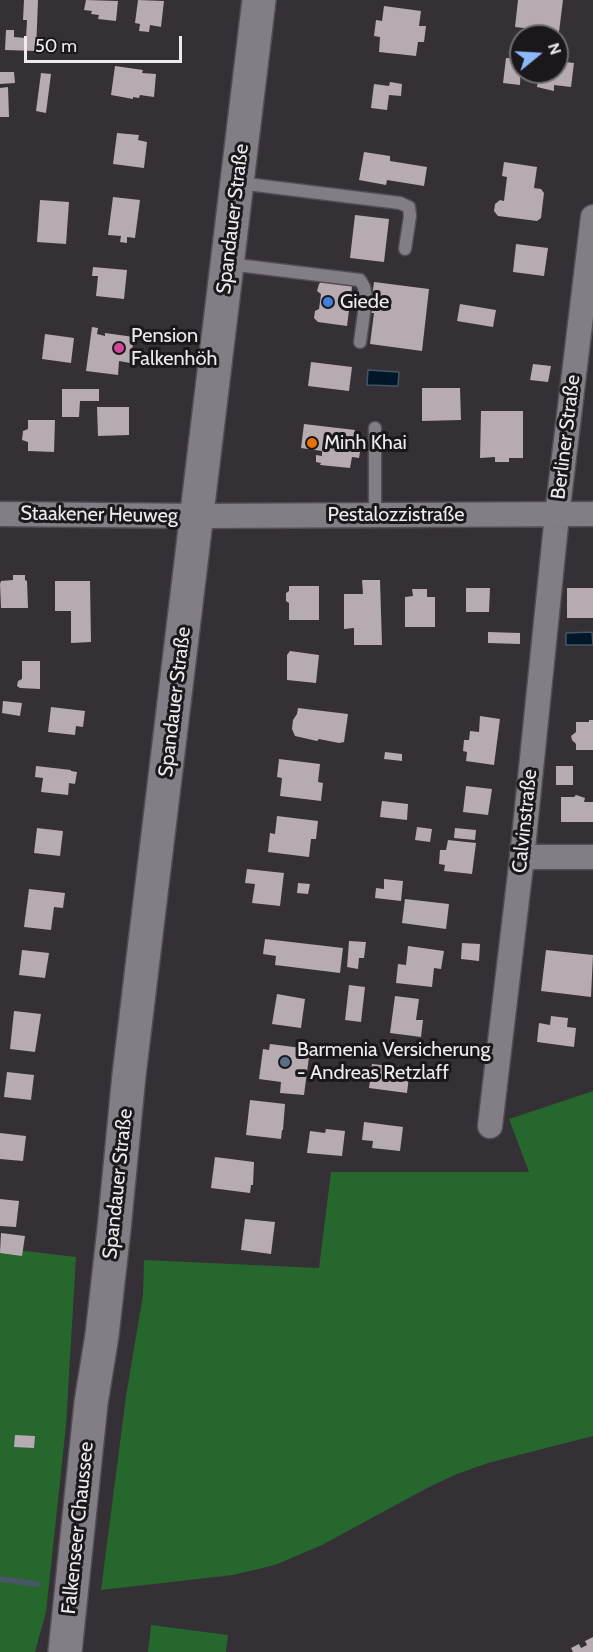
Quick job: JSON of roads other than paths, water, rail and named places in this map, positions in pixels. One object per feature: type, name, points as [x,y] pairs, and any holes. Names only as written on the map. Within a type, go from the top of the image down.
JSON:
[{"type":"main road","name":"Spandauer Straße","points":[[91,1403],[108,1284],[129,1075],[259,0]]},
{"type":"main road","name":"Falkenseer Chaussee","points":[[64,1652],[91,1403]]},
{"type":"street","name":"Berliner Straße","points":[[557,515],[593,217]]},
{"type":"street","name":"Staakener Heuweg","points":[[0,514],[198,516]]},
{"type":"street","name":"Pestalozzistraße","points":[[198,516],[593,514]]},
{"type":"street","name":"Calvinstraße","points":[[490,1126],[522,857],[557,515]]},
{"type":"street","points":[[522,857],[593,857]]},
{"type":"lane","points":[[237,183],[400,203],[409,207],[410,216],[405,249]]},
{"type":"lane","points":[[228,264],[360,280],[366,298],[360,342]]},
{"type":"lane","points":[[375,428],[375,514]]},
{"type":"water","points":[[368,370],[399,372],[398,386],[367,385]]},
{"type":"water","points":[[592,632],[593,645],[566,645],[566,633]]},
{"type":"waterway","points":[[0,1579],[37,1584]]},
{"type":"place","name":"Giede","points":[[328,302]]},
{"type":"place","name":"Pension Falkenhöh","points":[[119,348]]},
{"type":"place","name":"Minh Khai","points":[[312,443]]},
{"type":"place","name":"Barmenia Versicherung - Andreas Retzlaff","points":[[285,1062]]}]
